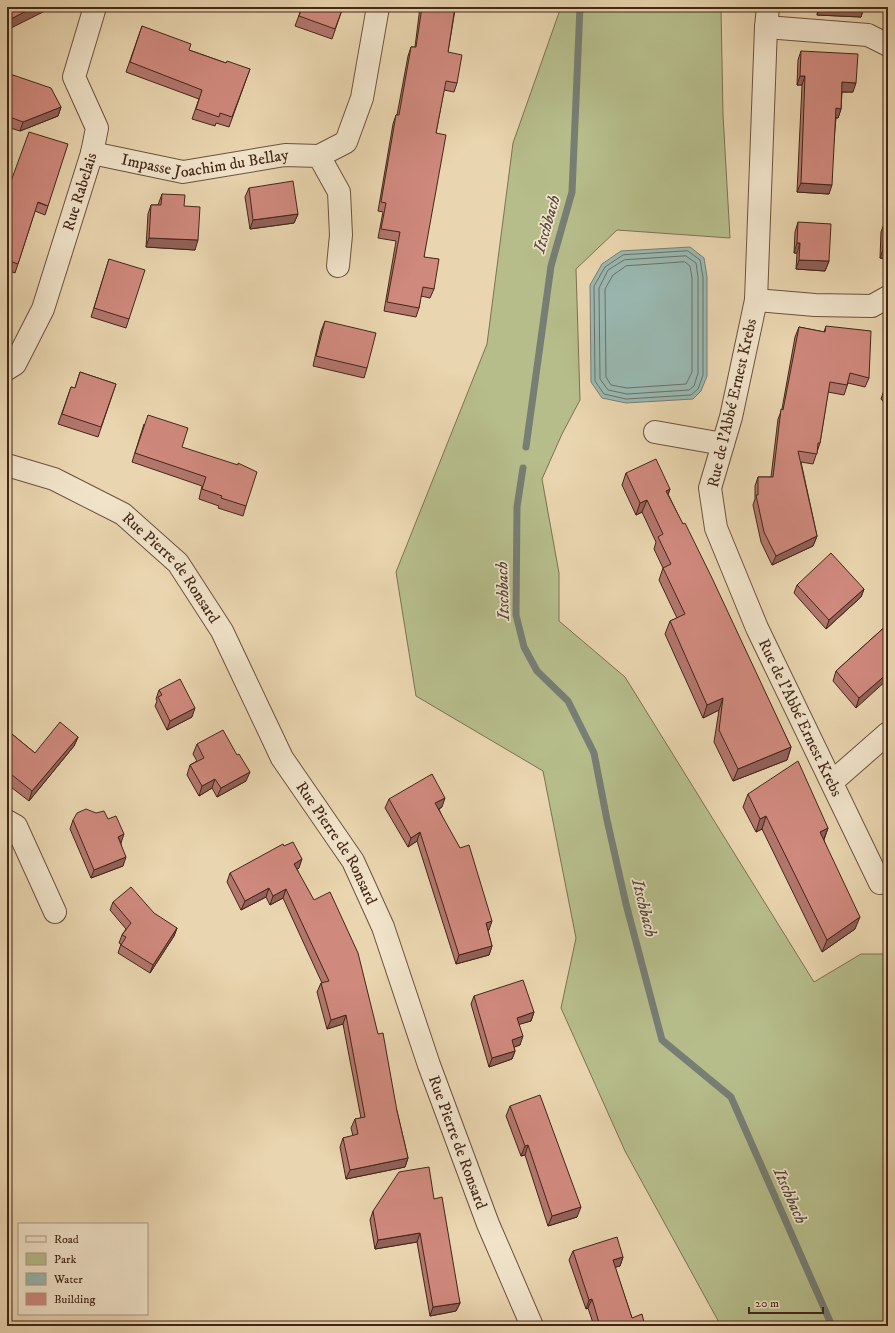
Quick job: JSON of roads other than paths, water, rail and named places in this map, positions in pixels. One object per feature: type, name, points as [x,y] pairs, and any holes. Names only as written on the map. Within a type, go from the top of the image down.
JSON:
[{"type":"street","name":"Rue Rabelais","points":[[7,369],[15,364],[43,309],[92,153],[97,128],[74,77],[95,7]]},
{"type":"street","points":[[338,266],[341,235],[339,192],[319,156],[346,142],[362,98],[378,7]]},
{"type":"street","points":[[767,17],[868,35],[888,45]]},
{"type":"street","name":"Rue de l'Abbé Ernest Krebs","points":[[767,17],[756,300],[731,417],[710,488],[716,528],[757,628],[880,883]]},
{"type":"street","name":"Impasse Joachim du Bellay","points":[[92,153],[183,172],[285,154],[319,156]]},
{"type":"street","points":[[756,300],[815,305],[872,306],[888,297]]},
{"type":"street","points":[[655,432],[723,444]]},
{"type":"street","name":"Rue Pierre de Ronsard","points":[[7,465],[54,479],[123,514],[178,563],[222,631],[282,758],[353,861],[383,927],[429,1065],[488,1224],[532,1326]]},
{"type":"street","points":[[832,782],[888,733]]},
{"type":"street","points":[[7,821],[16,826],[55,912]]},
{"type":"water","points":[[690,247],[704,258],[707,277],[707,376],[701,391],[693,399],[626,403],[602,398],[591,382],[590,285],[602,264],[621,251]]},
{"type":"waterway","name":"Itschbach","points":[[526,447],[551,266],[572,192],[580,7]]},
{"type":"waterway","name":"Itschbach","points":[[523,468],[517,507],[516,615],[524,647],[537,671],[568,701],[594,753],[626,904],[662,1040],[731,1097],[832,1326]]}]
